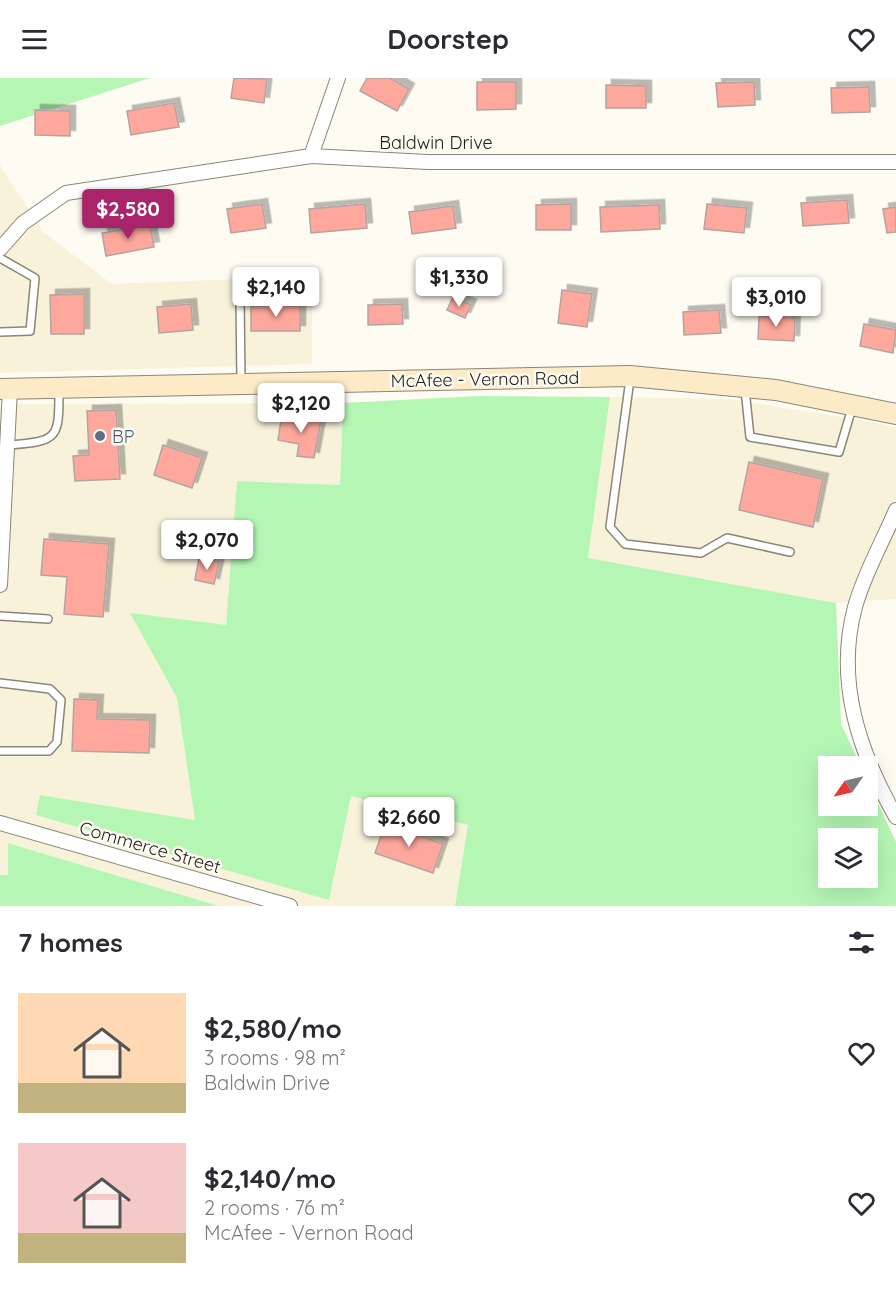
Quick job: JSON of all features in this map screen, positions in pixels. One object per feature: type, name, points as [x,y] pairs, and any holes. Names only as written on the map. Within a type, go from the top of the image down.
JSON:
[{"type":"main road","name":"McAfee - Vernon Road","points":[[5,389],[630,376],[776,390],[896,414]]},
{"type":"street","points":[[311,156],[338,78]]},
{"type":"street","name":"Baldwin Drive","points":[[0,249],[22,223],[66,193],[311,156],[428,162],[896,162]]},
{"type":"street","points":[[0,583],[3,476],[9,445],[5,389]]},
{"type":"street","points":[[896,510],[855,606],[845,659],[854,723],[896,817]]},
{"type":"street","name":"Commerce Street","points":[[0,823],[290,906]]},
{"type":"lane","points":[[0,258],[35,278],[30,331],[0,332]]},
{"type":"lane","points":[[240,299],[241,384]]},
{"type":"lane","points":[[630,376],[610,527],[617,536],[625,544],[701,553],[727,538],[790,552]]},
{"type":"lane","points":[[744,387],[750,437],[839,452],[853,405]]},
{"type":"lane","points":[[9,445],[44,442],[56,431],[59,420],[59,388]]},
{"type":"lane","points":[[0,616],[48,619]]},
{"type":"lane","points":[[0,683],[50,689],[60,700],[57,742],[49,751],[0,751]]},
{"type":"shaded area","points":[[0,165],[43,232],[112,284],[312,276],[312,364],[0,373]]},
{"type":"shaded area","points":[[610,397],[729,399],[873,422],[896,428],[896,599],[836,603],[588,558]]},
{"type":"shaded area","points":[[343,403],[340,485],[237,481],[226,626],[135,622],[177,698],[195,820],[41,795],[328,900],[351,796],[469,825],[455,906],[219,906],[9,843],[8,876],[0,876],[0,404]]},
{"type":"green space","points":[[0,78],[150,78],[0,126]]},
{"type":"green space","points":[[478,396],[610,397],[588,558],[836,603],[841,724],[856,756],[818,756],[818,816],[878,816],[878,804],[896,842],[896,906],[455,906],[468,825],[351,796],[329,900],[36,815],[40,795],[195,820],[177,698],[130,613],[226,625],[237,481],[340,485],[343,403]]},
{"type":"green space","points":[[8,843],[219,906],[0,906],[0,875],[8,875]]},
{"type":"building","points":[[234,78],[267,79],[264,103],[231,98]]},
{"type":"building","points":[[367,78],[390,78],[409,89],[397,111],[360,91]]},
{"type":"building","points":[[477,82],[516,82],[516,109],[477,110]]},
{"type":"building","points":[[754,82],[755,105],[718,107],[716,83]]},
{"type":"building","points":[[606,85],[646,86],[646,108],[606,108]]},
{"type":"building","points":[[869,87],[870,112],[832,113],[831,88]]},
{"type":"building","points":[[174,103],[179,127],[131,135],[127,111]]},
{"type":"building","points":[[35,110],[70,111],[70,136],[35,135]]},
{"type":"building","points":[[847,200],[849,223],[803,226],[801,203]]},
{"type":"building","points":[[262,204],[266,228],[231,233],[227,209]]},
{"type":"building","points":[[365,204],[367,228],[311,233],[309,209]]},
{"type":"building","points":[[571,204],[571,230],[536,230],[536,205]]},
{"type":"building","points":[[707,204],[747,208],[744,233],[704,229]]},
{"type":"building","points":[[659,205],[660,229],[601,232],[600,207]]},
{"type":"building","points":[[453,206],[456,228],[412,234],[409,212]]},
{"type":"building","points":[[896,207],[896,232],[887,233],[883,209]]},
{"type":"building","points":[[150,225],[154,247],[106,256],[102,233]]},
{"type":"building","points":[[562,290],[592,294],[587,327],[558,323]]},
{"type":"building","points":[[84,294],[84,334],[51,334],[50,295]]},
{"type":"building","points":[[453,297],[471,305],[465,318],[447,310]]},
{"type":"building","points":[[191,304],[193,330],[159,333],[157,307]]},
{"type":"building","points":[[402,304],[403,324],[368,325],[368,305]]},
{"type":"building","points":[[251,306],[300,306],[300,331],[251,331]]},
{"type":"building","points":[[719,310],[721,333],[684,335],[683,312]]},
{"type":"building","points":[[759,316],[795,318],[794,341],[758,339]]},
{"type":"building","points":[[864,324],[896,330],[893,353],[860,346]]},
{"type":"building","points":[[116,410],[120,479],[75,481],[73,456],[89,455],[87,411]]},
{"type":"building","points":[[282,414],[321,420],[314,458],[297,456],[299,444],[278,440]]},
{"type":"building","points":[[163,445],[202,458],[192,488],[154,475]]},
{"type":"building","points":[[749,462],[823,479],[813,527],[739,510]]},
{"type":"building","points":[[44,539],[109,544],[103,617],[64,614],[67,577],[41,575]]},
{"type":"building","points":[[199,558],[219,562],[214,584],[195,580]]},
{"type":"building","points":[[74,699],[98,700],[97,719],[150,720],[149,753],[72,751]]},
{"type":"building","points":[[385,824],[443,844],[433,873],[375,853]]},
{"type":"place","name":"BP","points":[[100,436]]}]
